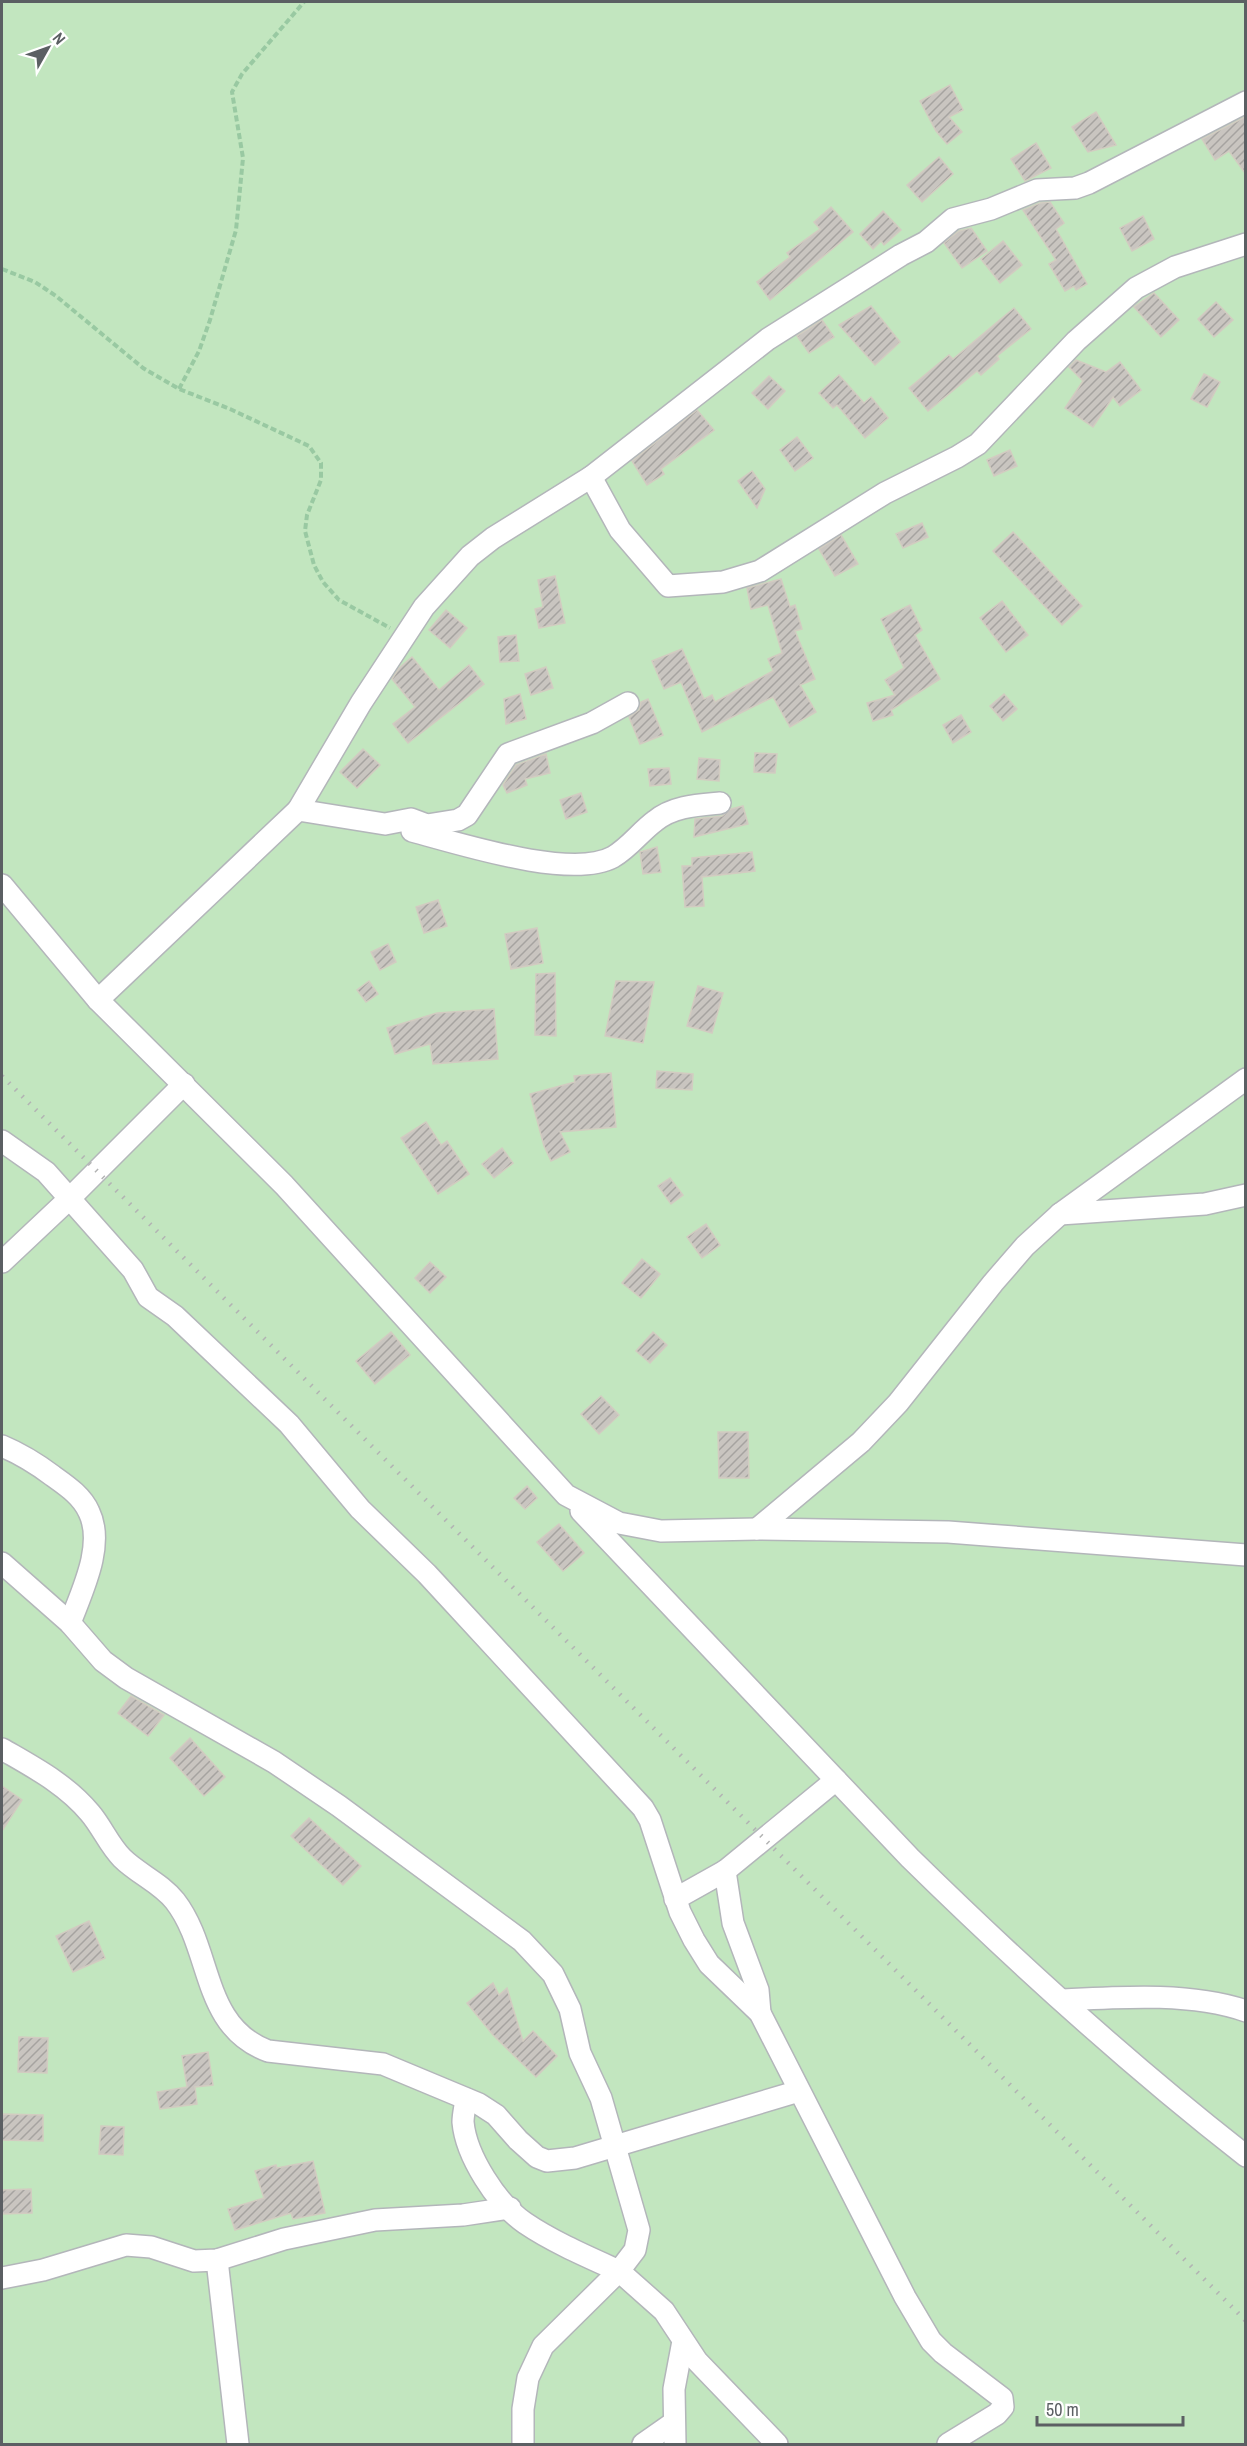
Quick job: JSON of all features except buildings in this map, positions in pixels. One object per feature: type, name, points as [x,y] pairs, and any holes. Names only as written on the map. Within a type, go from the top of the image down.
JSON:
[{"type":"street","points":[[98,1000],[298,810],[361,703],[424,607],[470,556],[591,477],[768,339],[901,255],[927,242],[952,219],[991,209],[1037,190],[1075,189],[1245,102]]},
{"type":"street","points":[[591,477],[620,530],[668,586],[723,582],[760,571],[885,493],[978,444],[1076,341],[1136,288],[1175,267],[1245,244]]},
{"type":"street","points":[[385,824],[411,819],[427,825],[458,820],[467,815],[508,754],[592,723],[628,703]]},
{"type":"street","points":[[298,810],[385,824],[532,860],[583,865],[612,857],[634,842],[655,820],[674,811],[687,806],[720,803]]},
{"type":"street","points":[[2,885],[98,1000],[184,1084],[371,1279],[566,1495],[836,1780],[964,1911],[1245,2156]]},
{"type":"street","points":[[757,1529],[868,1434],[898,1403],[1025,1246],[1060,1214],[1245,1079]]},
{"type":"street","points":[[2,1262],[69,1199],[184,1084]]},
{"type":"street","points":[[2,1141],[46,1172],[133,1270],[148,1297],[175,1316],[289,1424],[360,1509],[427,1574],[633,1796],[650,1820],[675,1899],[694,1940],[709,1964],[760,2013],[905,2296],[931,2341],[942,2353],[1002,2398],[1003,2407],[997,2414],[948,2445]]},
{"type":"street","points":[[1060,1214],[1205,1204],[1245,1195]]},
{"type":"street","points":[[2,1446],[22,1454],[62,1482],[80,1498],[90,1513],[93,1543],[91,1559],[70,1623]]},
{"type":"street","points":[[566,1495],[598,1514],[637,1528],[661,1531],[757,1529],[948,1532],[1245,1555]]},
{"type":"street","points":[[2,1563],[70,1623],[87,1646],[126,1677],[274,1762],[302,1781],[522,1941],[554,1974],[570,2008],[580,2053],[601,2098],[639,2230],[635,2250],[619,2271],[543,2346],[528,2378],[523,2409],[523,2445]]},
{"type":"street","points":[[2,1749],[55,1780],[74,1796],[90,1813],[120,1855],[174,1899],[188,1920],[224,2017],[244,2040],[268,2051],[382,2064],[479,2104],[496,2115],[537,2157],[547,2161],[575,2158],[799,2091]]},
{"type":"street","points":[[675,1899],[725,1872],[836,1780]]},
{"type":"street","points":[[725,1872],[734,1923],[758,1990],[760,2013]]},
{"type":"street","points":[[1064,2000],[1137,1996],[1190,2001],[1245,2011]]},
{"type":"street","points":[[466,2099],[463,2121],[472,2156],[480,2171],[510,2208],[523,2222],[619,2271],[664,2311],[683,2341],[715,2381],[777,2445]]},
{"type":"street","points":[[2,2278],[43,2270],[126,2245],[151,2247],[194,2261],[217,2259],[284,2240],[363,2222],[463,2215],[510,2208]]},
{"type":"street","points":[[217,2259],[238,2445]]},
{"type":"street","points":[[675,2445],[674,2389],[683,2341]]},
{"type":"street","points":[[643,2445],[673,2423]]},
{"type":"path","points":[[179,389],[206,330],[236,230],[243,158],[232,92],[242,74],[304,2]]},
{"type":"path","points":[[2,268],[49,291],[142,368],[179,389],[231,409],[309,446],[318,455],[321,464],[321,480],[307,515],[305,531],[314,565],[323,582],[339,600],[393,629],[404,638]]},
{"type":"green space","points":[[2,2],[1245,2],[1245,2444],[2,2444]]},
{"type":"railway","points":[[2,1076],[1246,2321]]}]
